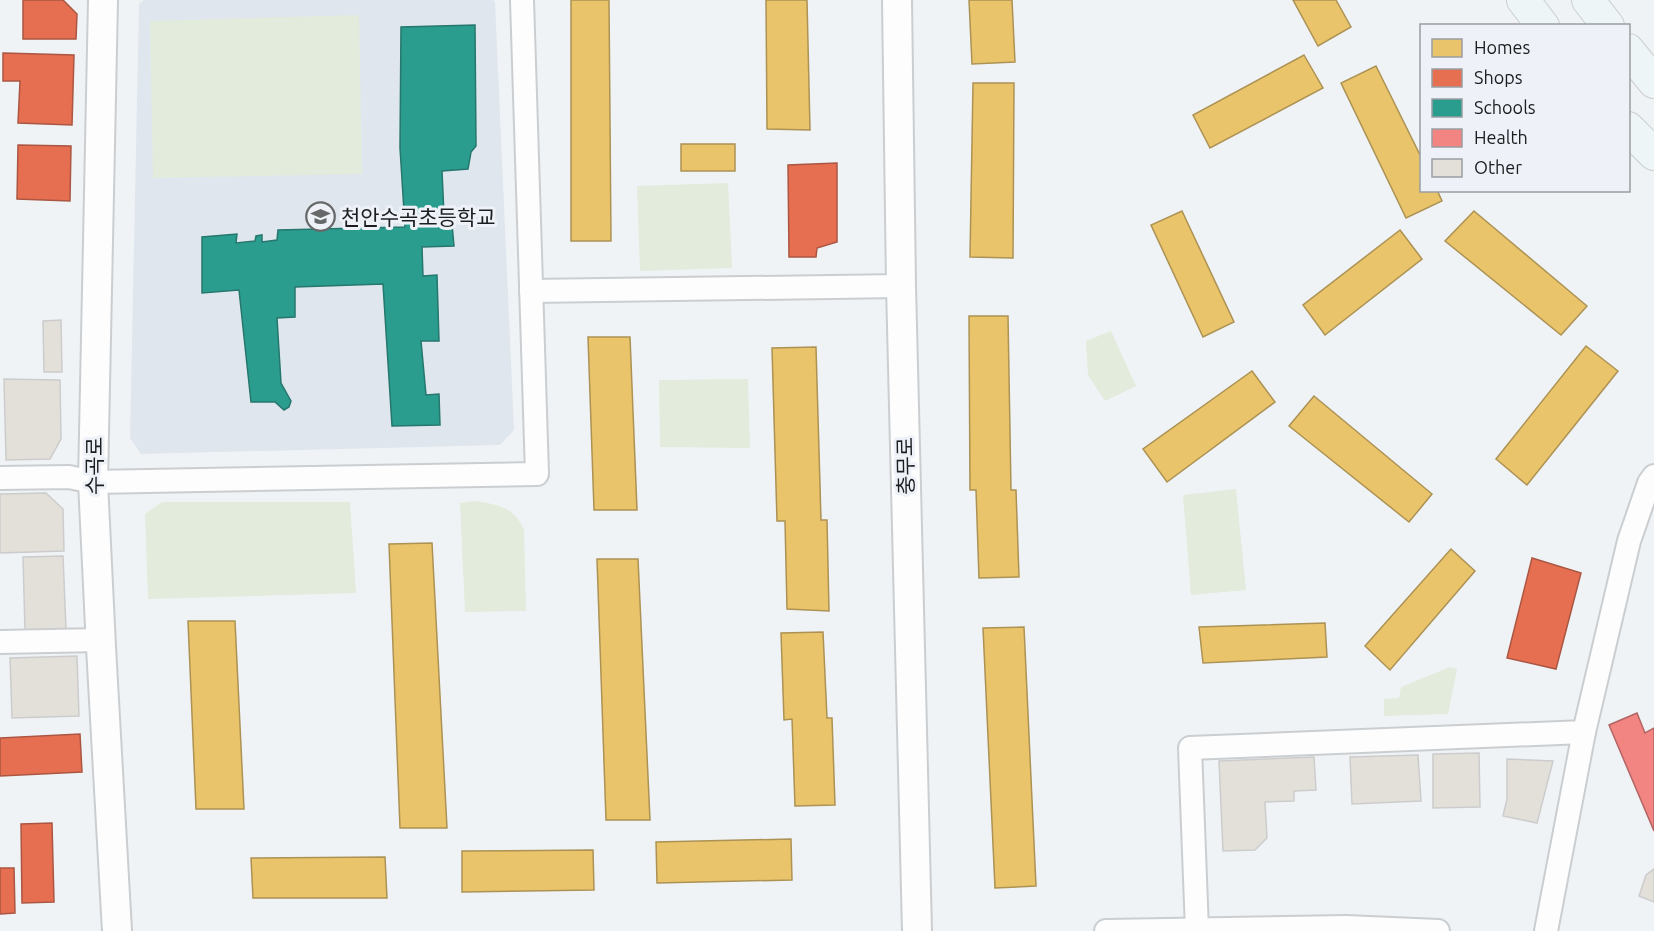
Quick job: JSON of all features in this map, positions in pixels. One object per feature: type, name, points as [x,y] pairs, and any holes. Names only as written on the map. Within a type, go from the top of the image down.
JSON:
[{"type":"main road","points":[[1523,0],[1541,24]]},
{"type":"main road","points":[[1588,0],[1606,24]]},
{"type":"main road","points":[[1630,51],[1654,82]]},
{"type":"main road","points":[[1630,129],[1654,154]]},
{"type":"street","name":"수곡로","points":[[102,0],[93,482],[117,931]]},
{"type":"street","points":[[0,478],[69,477],[93,482],[537,474],[522,0]]},
{"type":"street","name":"충무로","points":[[897,0],[901,286],[917,931]]},
{"type":"street","points":[[531,291],[901,286]]},
{"type":"street","points":[[1546,931],[1584,732],[1629,541],[1652,481]]},
{"type":"street","points":[[0,642],[100,640]]},
{"type":"street","points":[[1197,930],[1190,748],[1584,732]]},
{"type":"street","points":[[1107,931],[1346,927],[1438,931]]},
{"type":"shaded area","name":"천안수곡초등학교","points":[[144,0],[493,0],[495,2],[514,430],[500,445],[141,454],[130,438],[139,4]]},
{"type":"green space","points":[[359,15],[362,174],[153,178],[150,21]]},
{"type":"green space","points":[[728,183],[732,268],[640,271],[637,186]]},
{"type":"green space","points":[[1111,331],[1136,386],[1105,401],[1088,375],[1086,341]]},
{"type":"green space","points":[[748,379],[750,448],[660,447],[659,380]]},
{"type":"green space","points":[[1236,489],[1246,590],[1191,595],[1183,495]]},
{"type":"green space","points":[[476,501],[505,508],[516,516],[524,530],[526,611],[465,612],[460,503]]},
{"type":"green space","points":[[162,502],[350,502],[356,593],[148,599],[145,514]]},
{"type":"green space","points":[[1450,667],[1457,669],[1448,714],[1384,716],[1384,699],[1399,698],[1401,687]]},
{"type":"building: Homes","points":[[571,0],[609,0],[611,241],[571,241]]},
{"type":"building: Homes","points":[[766,0],[807,0],[810,130],[767,129]]},
{"type":"building: Homes","points":[[969,0],[1012,0],[1015,62],[972,64]]},
{"type":"building: Homes","points":[[1293,0],[1336,0],[1351,27],[1318,46]]},
{"type":"building: Homes","points":[[1304,55],[1323,88],[1210,148],[1193,115]]},
{"type":"building: Homes","points":[[1376,66],[1420,155],[1420,192],[1438,192],[1442,201],[1406,218],[1341,83]]},
{"type":"building: Homes","points":[[973,83],[1014,83],[1013,258],[970,257]]},
{"type":"building: Homes","points":[[681,144],[735,144],[735,171],[681,171]]},
{"type":"building: Homes","points":[[1182,211],[1234,322],[1203,337],[1151,225]]},
{"type":"building: Homes","points":[[1474,211],[1587,306],[1561,335],[1445,241]]},
{"type":"building: Homes","points":[[1400,230],[1422,259],[1325,335],[1303,305]]},
{"type":"building: Homes","points":[[969,316],[1008,316],[1011,490],[1016,490],[1019,577],[979,578],[976,490],[970,490]]},
{"type":"building: Homes","points":[[588,337],[630,337],[637,510],[594,510]]},
{"type":"building: Homes","points":[[1586,346],[1618,371],[1527,485],[1496,459]]},
{"type":"building: Homes","points":[[816,347],[821,520],[827,520],[829,611],[787,609],[785,521],[777,521],[772,348]]},
{"type":"building: Homes","points":[[1252,371],[1275,402],[1167,482],[1143,449]]},
{"type":"building: Homes","points":[[1314,396],[1432,494],[1409,522],[1289,426]]},
{"type":"building: Homes","points":[[432,543],[447,828],[400,828],[389,544]]},
{"type":"building: Homes","points":[[1451,549],[1475,571],[1390,670],[1365,646]]},
{"type":"building: Homes","points":[[597,559],[638,559],[650,820],[606,820]]},
{"type":"building: Homes","points":[[188,621],[235,621],[244,809],[196,809]]},
{"type":"building: Homes","points":[[1325,623],[1327,657],[1203,663],[1199,627]]},
{"type":"building: Homes","points":[[1024,627],[1036,886],[995,888],[983,628]]},
{"type":"building: Homes","points":[[823,632],[827,718],[832,718],[835,805],[795,806],[792,719],[784,720],[781,633]]},
{"type":"building: Homes","points":[[791,839],[792,880],[657,883],[656,842]]},
{"type":"building: Homes","points":[[593,850],[594,890],[462,892],[462,851]]},
{"type":"building: Homes","points":[[385,857],[387,898],[253,898],[251,858]]},
{"type":"building: Shops","points":[[23,0],[63,0],[77,14],[76,39],[23,39]]},
{"type":"building: Shops","points":[[3,53],[74,55],[72,125],[18,123],[20,81],[3,81]]},
{"type":"building: Shops","points":[[18,145],[71,146],[70,201],[17,199]]},
{"type":"building: Shops","points":[[837,163],[837,242],[817,248],[816,257],[789,257],[788,165]]},
{"type":"building: Shops","points":[[1532,558],[1581,573],[1556,669],[1507,658]]},
{"type":"building: Shops","points":[[80,734],[82,772],[0,776],[0,738]]},
{"type":"building: Shops","points":[[52,823],[54,902],[22,903],[21,824]]},
{"type":"building: Shops","points":[[0,868],[14,868],[15,913],[0,914]]},
{"type":"building: Schools","points":[[475,25],[476,146],[471,152],[468,169],[442,171],[444,215],[451,213],[454,246],[422,247],[423,276],[437,275],[439,341],[421,341],[426,395],[439,394],[440,425],[392,426],[383,284],[295,287],[295,317],[277,318],[281,383],[291,401],[289,407],[284,410],[275,402],[251,402],[239,290],[202,293],[202,237],[237,234],[236,243],[255,241],[256,236],[262,235],[262,242],[277,240],[278,230],[405,227],[400,148],[401,27]]},
{"type":"building: Health","points":[[1637,713],[1645,733],[1654,728],[1654,831],[1609,725]]},
{"type":"building: Other","points":[[61,320],[62,372],[44,372],[43,321]]},
{"type":"building: Other","points":[[4,379],[60,380],[61,439],[50,459],[6,460]]},
{"type":"building: Other","points":[[46,493],[63,509],[64,551],[0,553],[0,494]]},
{"type":"building: Other","points":[[63,556],[66,629],[25,631],[23,557]]},
{"type":"building: Other","points":[[77,656],[79,716],[12,718],[10,658]]},
{"type":"building: Other","points":[[1479,753],[1480,807],[1433,808],[1433,754]]},
{"type":"building: Other","points":[[1418,755],[1421,801],[1352,804],[1350,757]]},
{"type":"building: Other","points":[[1314,757],[1316,790],[1294,791],[1294,801],[1265,802],[1267,838],[1255,850],[1223,851],[1219,761]]},
{"type":"building: Other","points":[[1507,759],[1553,761],[1537,823],[1503,816],[1507,799]]},
{"type":"building: Other","points":[[1654,869],[1654,902],[1639,896],[1646,875]]},
{"type":"place","name":"천안수곡초등학교","points":[[320,217]]}]
